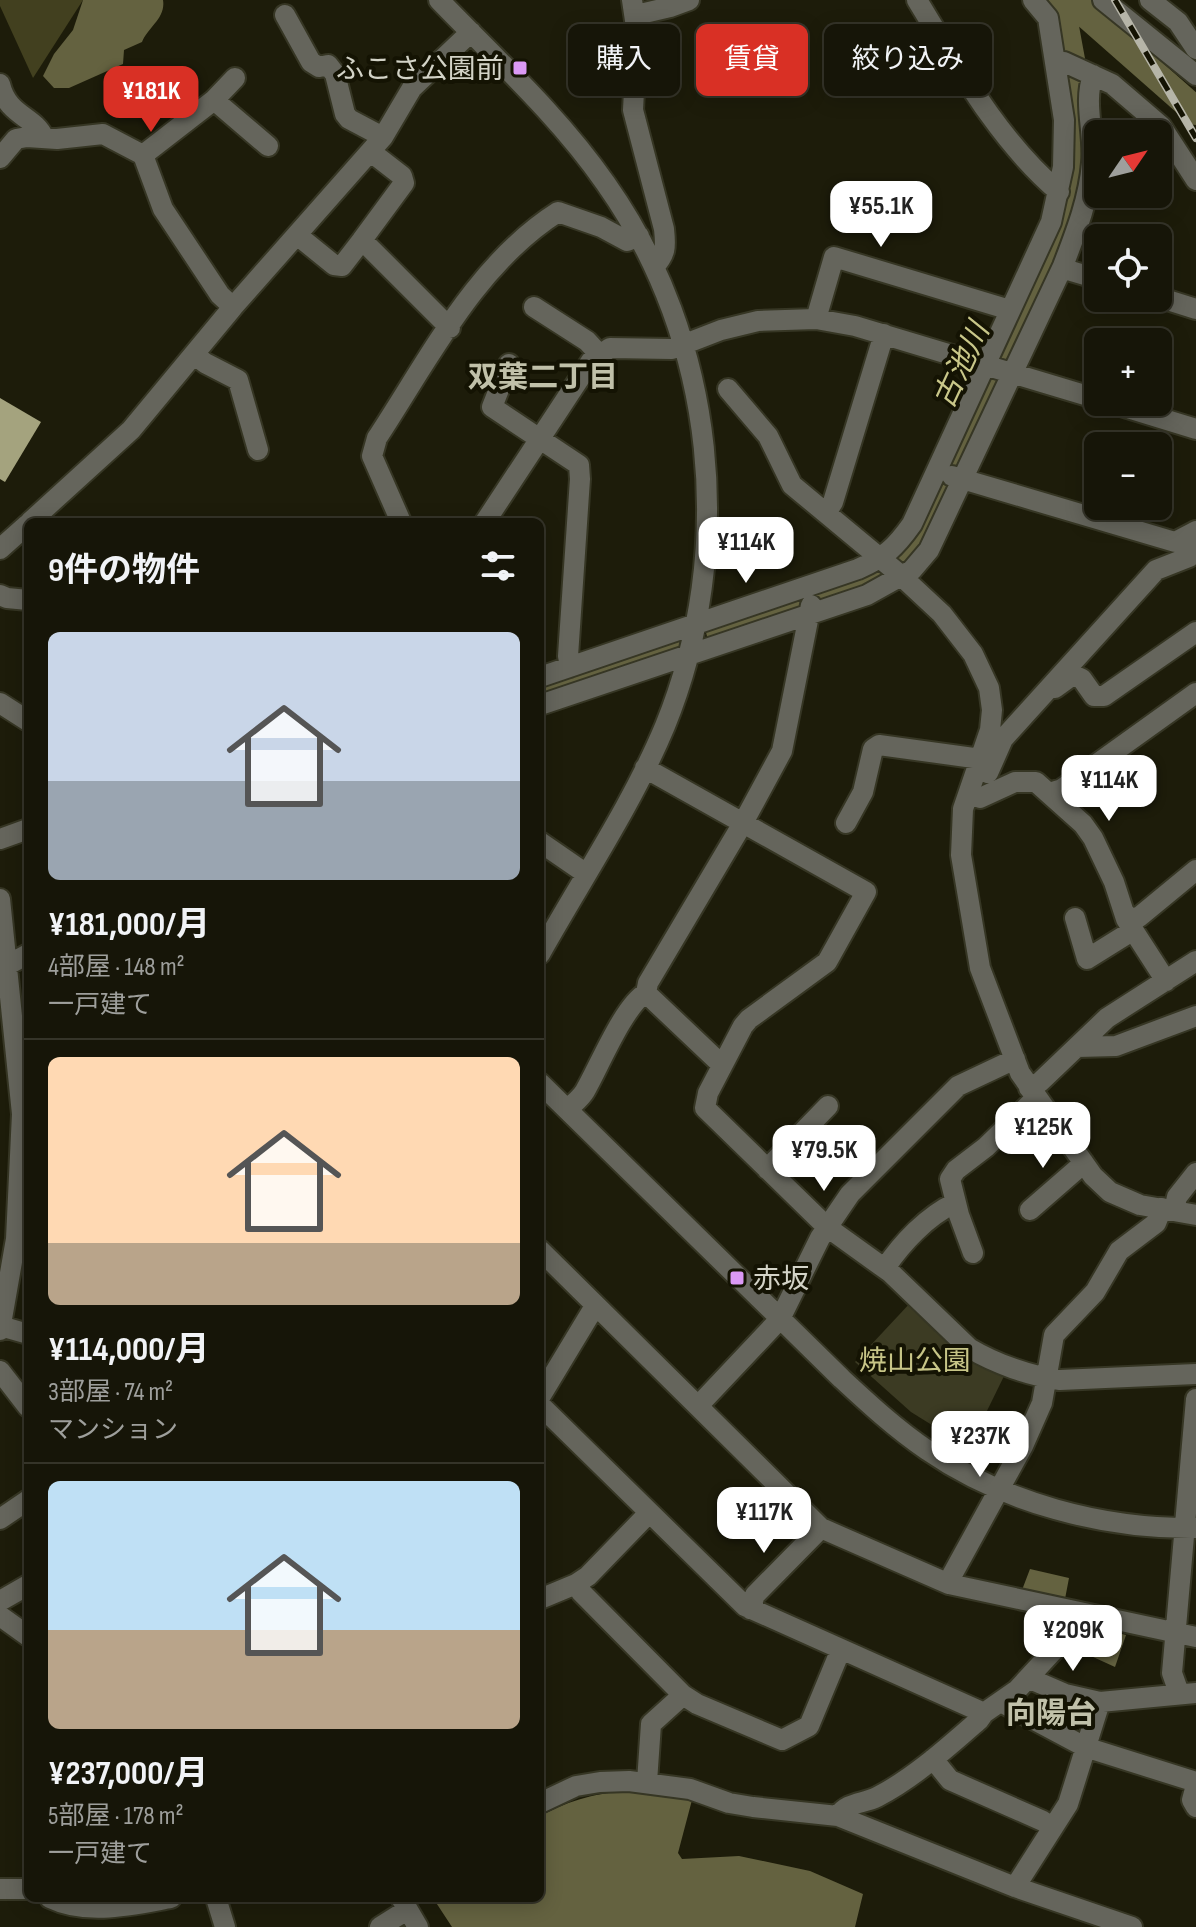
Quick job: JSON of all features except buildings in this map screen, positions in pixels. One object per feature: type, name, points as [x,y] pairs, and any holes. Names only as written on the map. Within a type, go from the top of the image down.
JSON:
[{"type":"street","points":[[439,0],[571,139],[606,184],[639,236],[671,304],[684,345],[696,392],[705,456],[709,515],[695,626],[688,655],[665,725],[645,768],[544,947]]},
{"type":"street","points":[[654,267],[665,256],[666,247],[633,110],[637,34],[634,7],[670,7],[689,0]]},
{"type":"street","points":[[917,0],[990,115],[1034,168],[1059,192]]},
{"type":"street","points":[[559,681],[688,655],[892,568],[912,570],[929,550],[950,475],[998,369],[1063,266],[1082,219],[1093,162],[1089,88],[1048,18],[1033,0]]},
{"type":"street","points":[[1103,0],[1196,75]]},
{"type":"street","points":[[1150,0],[1178,22],[1196,49]]},
{"type":"street","points":[[285,15],[311,62],[319,67],[328,65],[335,74],[345,114],[377,145],[402,176],[404,183],[342,266],[334,265],[297,235]]},
{"type":"street","points":[[34,518],[131,430],[233,307],[377,145],[412,88],[471,32]]},
{"type":"street","points":[[559,681],[695,626],[811,600],[867,595],[892,568],[912,524],[950,475],[998,369],[1010,310],[1051,222],[1059,192],[1064,120],[1074,67]]},
{"type":"street","points":[[1074,67],[1112,84],[1161,126],[1196,180]]},
{"type":"street","points":[[143,155],[214,100],[235,78]]},
{"type":"street","points":[[0,84],[1,94],[7,103],[41,131],[44,138]]},
{"type":"street","points":[[214,100],[268,146]]},
{"type":"street","points":[[0,158],[16,139],[103,134],[143,155],[163,209],[220,295],[233,307]]},
{"type":"street","points":[[399,518],[372,456],[377,438],[482,280],[558,212],[601,227],[627,241],[639,236]]},
{"type":"street","points":[[362,240],[450,328]]},
{"type":"street","points":[[816,319],[834,257],[1010,310]]},
{"type":"street","points":[[1063,266],[1084,275]]},
{"type":"street","points":[[1172,301],[1196,309]]},
{"type":"street","points":[[534,307],[587,341],[599,354]]},
{"type":"street","points":[[488,518],[591,361],[610,348],[672,349],[721,330],[758,321],[816,319],[884,334],[1084,395]]},
{"type":"street","points":[[827,512],[833,502],[884,334]]},
{"type":"street","points":[[194,354],[238,380],[258,450]]},
{"type":"street","points":[[509,364],[492,407],[579,465],[568,656],[559,681],[544,700]]},
{"type":"street","points":[[728,389],[768,436],[792,485],[892,568],[955,628],[982,670],[989,688],[992,710],[990,730],[960,834],[961,855],[975,950],[1015,1059],[1032,1093],[1093,1176],[1110,1192],[1127,1201],[1196,1215]]},
{"type":"street","points":[[1154,416],[1196,429]]},
{"type":"street","points":[[950,475],[1175,542],[1196,531]]},
{"type":"street","points":[[0,549],[24,527]]},
{"type":"street","points":[[973,797],[1003,739],[1038,699],[1156,570],[1189,557],[1196,550]]},
{"type":"street","points":[[0,595],[24,600]]},
{"type":"street","points":[[646,993],[648,983],[782,751],[811,600]]},
{"type":"street","points":[[1038,699],[1073,675],[1082,679],[1094,696],[1104,696],[1196,632]]},
{"type":"street","points":[[1049,793],[1062,789],[1196,693]]},
{"type":"street","points":[[0,703],[24,718]]},
{"type":"street","points":[[846,823],[863,792],[873,749],[879,745],[981,759]]},
{"type":"street","points":[[645,768],[866,892],[833,955],[749,1019],[708,1093],[705,1108],[827,1227],[885,1268],[969,1348],[982,1356],[1045,1378],[1060,1380],[1196,1374]]},
{"type":"street","points":[[973,797],[1025,780],[1036,782],[1083,824],[1114,882],[1129,925],[1166,981]]},
{"type":"street","points":[[0,839],[24,830]]},
{"type":"street","points":[[544,845],[585,873]]},
{"type":"street","points":[[1075,918],[1087,959],[1196,870]]},
{"type":"street","points":[[0,899],[22,1114],[22,1240],[4,1289],[0,1328],[24,1333]]},
{"type":"street","points":[[6,966],[24,956]]},
{"type":"street","points":[[973,1253],[950,1179],[956,1170],[986,1147],[1040,1082],[1107,1018],[1196,961]]},
{"type":"street","points":[[6,966],[24,973]]},
{"type":"street","points":[[646,993],[722,1065]]},
{"type":"street","points":[[568,1109],[583,1094],[623,1021],[640,996],[646,993]]},
{"type":"street","points":[[1077,1047],[1116,1046],[1196,1016]]},
{"type":"street","points":[[698,1406],[780,1319],[827,1227],[850,1194],[958,1086],[1015,1059]]},
{"type":"street","points":[[544,1087],[886,1420],[928,1451],[1000,1489],[1076,1515],[1126,1524],[1190,1528]]},
{"type":"street","points":[[767,1169],[828,1106]]},
{"type":"street","points":[[1030,1210],[1084,1163]]},
{"type":"street","points":[[949,1584],[1042,1403],[1054,1335],[1095,1292],[1119,1251],[1156,1223],[1196,1173]]},
{"type":"street","points":[[885,1268],[919,1227],[955,1203]]},
{"type":"street","points":[[544,1254],[821,1528],[949,1584],[1186,1636]]},
{"type":"street","points":[[544,1390],[587,1314],[595,1306]]},
{"type":"street","points":[[0,1371],[24,1402]]},
{"type":"street","points":[[1187,1693],[1172,1673],[1186,1636],[1196,1399]]},
{"type":"street","points":[[544,1409],[750,1609],[984,1713]]},
{"type":"street","points":[[0,1519],[24,1503]]},
{"type":"street","points":[[544,1597],[576,1584],[649,1513]]},
{"type":"street","points":[[750,1609],[755,1595],[821,1528]]},
{"type":"street","points":[[576,1584],[683,1695],[697,1704],[782,1740],[809,1726],[841,1649]]},
{"type":"street","points":[[0,1601],[24,1587]]},
{"type":"street","points":[[838,1816],[851,1804],[878,1797],[933,1759],[1028,1678],[1059,1642],[1064,1610]]},
{"type":"street","points":[[0,1616],[24,1633]]},
{"type":"street","points":[[1028,1678],[1065,1694],[1100,1702],[1187,1693]]},
{"type":"street","points":[[647,1782],[651,1724],[683,1695]]},
{"type":"street","points":[[1003,1700],[1008,1706],[1085,1747],[1196,1783],[1192,1800],[1196,1807]]},
{"type":"street","points":[[1015,1887],[1068,1804],[1100,1702]]},
{"type":"street","points":[[933,1759],[950,1780],[1043,1821]]},
{"type":"street","points":[[544,1801],[576,1786],[600,1782],[647,1782],[690,1789],[741,1805],[838,1816],[1015,1887],[1132,1927]]},
{"type":"street","points":[[0,1889],[24,1889]]},
{"type":"street","points":[[62,1902],[81,1908],[150,1902]]},
{"type":"street","points":[[217,1902],[225,1927]]},
{"type":"street","points":[[380,1927],[409,1912]]},
{"type":"green space","name":"焼山公園","points":[[912,1301],[1007,1370],[983,1419],[964,1445],[911,1412],[855,1362]]},
{"type":"shaded area","points":[[0,0],[83,0],[33,78],[0,6]]},
{"type":"shaded area","points":[[83,0],[163,0],[163,6],[142,42],[124,50],[123,64],[69,88],[54,88],[43,76],[54,54],[73,30]]},
{"type":"shaded area","points":[[1030,1569],[1069,1578],[1065,1599],[1022,1590]]},
{"type":"shaded area","points":[[1079,1623],[1126,1635],[1115,1667],[1069,1646],[1074,1626]]},
{"type":"shaded area","points":[[632,1791],[692,1800],[678,1853],[682,1859],[739,1856],[810,1871],[863,1894],[855,1927],[452,1927],[436,1902],[544,1902],[544,1814],[563,1805],[607,1793]]},
{"type":"waterway","name":"古池川","points":[[720,631],[872,580],[890,571],[915,547],[1066,220],[1080,156],[1079,103],[1060,0]]},
{"type":"waterway","points":[[1070,0],[1196,111]]},
{"type":"waterway","name":"古池川","points":[[544,691],[670,648]]},
{"type":"railway","points":[[1115,0],[1196,138]]},
{"type":"place","name":"ふこさ公園前","points":[[520,68]]},
{"type":"place","name":"赤坂","points":[[737,1278]]},
{"type":"district","name":"双葉二丁目","points":[[543,377]]},
{"type":"district","name":"向陽台","points":[[1051,1713]]}]
